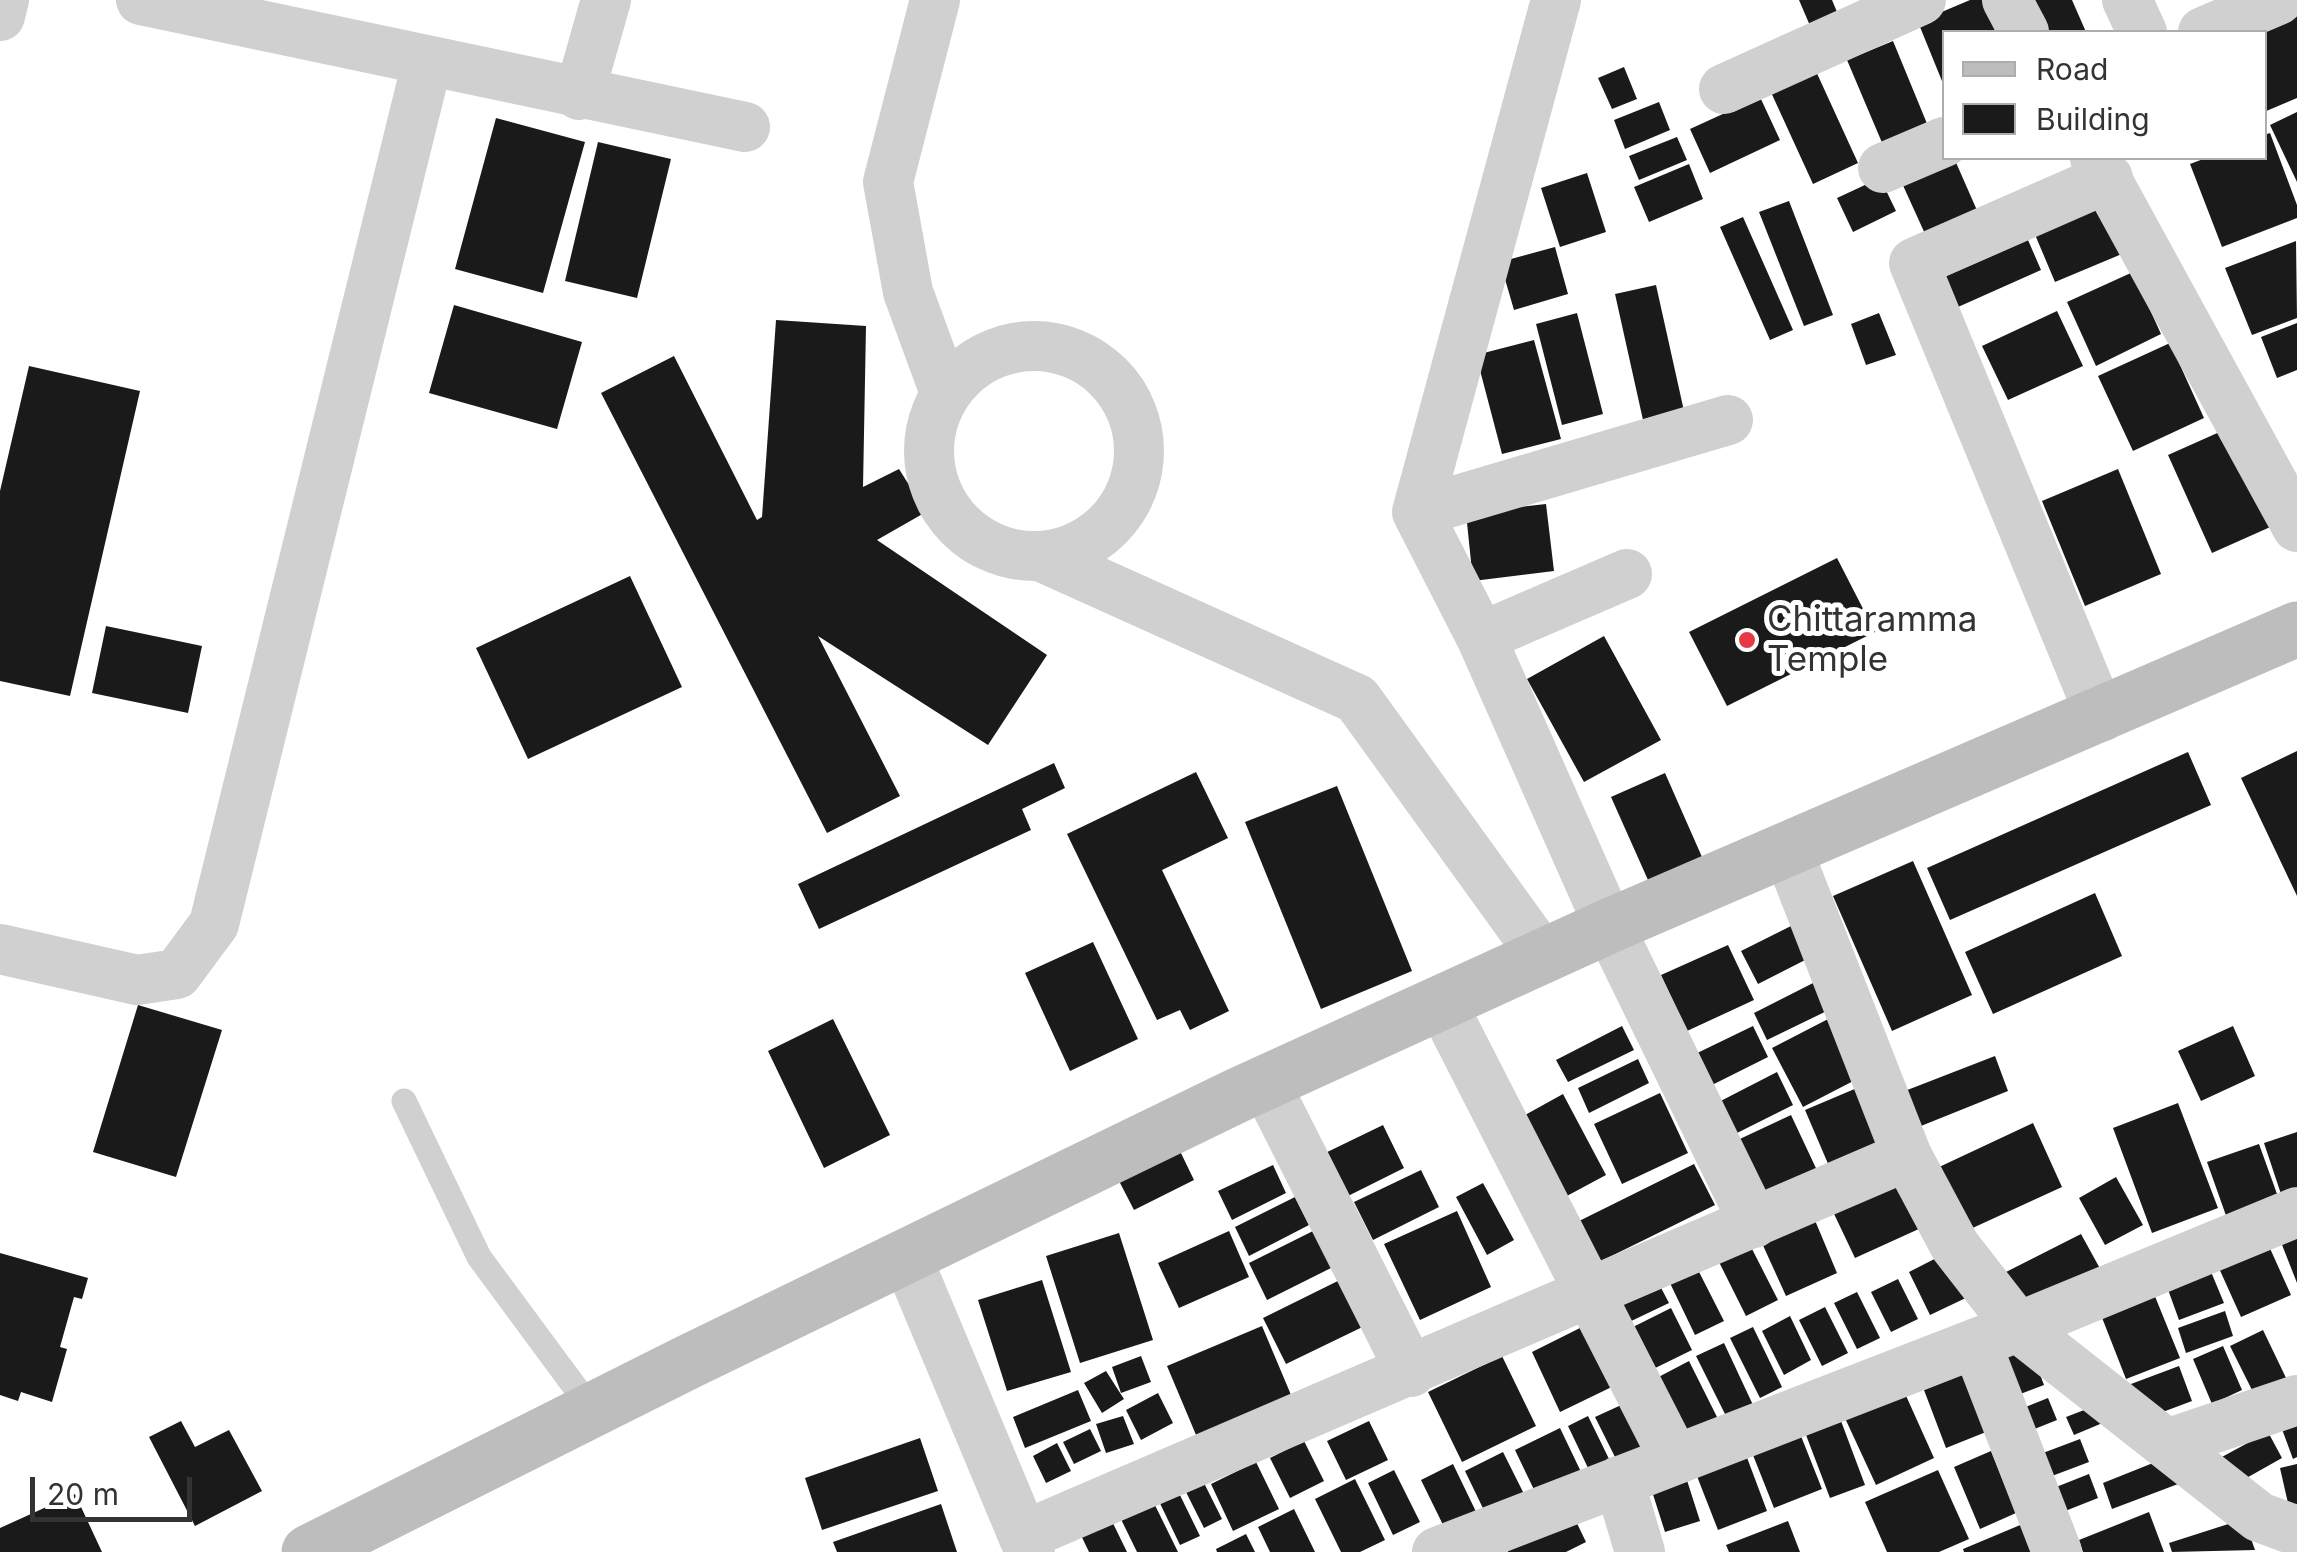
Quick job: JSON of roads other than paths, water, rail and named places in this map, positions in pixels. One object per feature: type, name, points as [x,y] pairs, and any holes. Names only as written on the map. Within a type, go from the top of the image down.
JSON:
[{"type":"street","points":[[0,16],[4,0]]},
{"type":"street","points":[[141,0],[579,96],[745,127]]},
{"type":"street","points":[[579,96],[606,0]]},
{"type":"street","points":[[936,0],[888,182],[908,292],[945,393]]},
{"type":"street","points":[[1556,0],[1417,512],[1481,637],[1609,926],[1754,1223]]},
{"type":"street","points":[[1724,88],[1921,0]]},
{"type":"street","points":[[2007,0],[2023,30]]},
{"type":"street","points":[[2128,0],[2141,30]]},
{"type":"street","points":[[2208,30],[2278,0]]},
{"type":"street","points":[[0,948],[137,980],[177,974],[214,924],[427,63]]},
{"type":"street","points":[[1884,168],[1942,143]]},
{"type":"street","points":[[2101,716],[1914,263],[2102,168],[2297,526]]},
{"type":"street","points":[[1042,557],[1076,548],[1105,530],[1126,504],[1138,471],[1139,434],[1127,400],[1105,372],[1074,353],[1039,346],[1002,350],[970,367],[945,393],[932,424],[928,458],[935,490],[952,520],[978,542],[1042,557],[1357,699],[1544,958]]},
{"type":"street","points":[[1417,512],[1728,420]]},
{"type":"street","points":[[1481,637],[1628,574]]},
{"type":"street","points":[[320,1550],[592,1410],[1265,1083],[1609,926],[2297,629]]},
{"type":"street","points":[[1786,849],[1907,1156],[1997,1335],[2056,1552]]},
{"type":"street","points":[[1442,1004],[1675,1460]]},
{"type":"street","points":[[1265,1083],[1411,1372]]},
{"type":"street","points":[[907,1258],[1027,1544],[1907,1156]]},
{"type":"street","points":[[1453,1549],[2297,1212]]},
{"type":"street","points":[[1997,1335],[2166,1444],[2259,1518],[2297,1531]]},
{"type":"street","points":[[2166,1444],[2297,1400]]},
{"type":"street","points":[[1619,1481],[1640,1552]]},
{"type":"lane","points":[[404,1101],[478,1257],[592,1410]]},
{"type":"place","name":"Chittaramma Temple","points":[[1747,640]]}]
